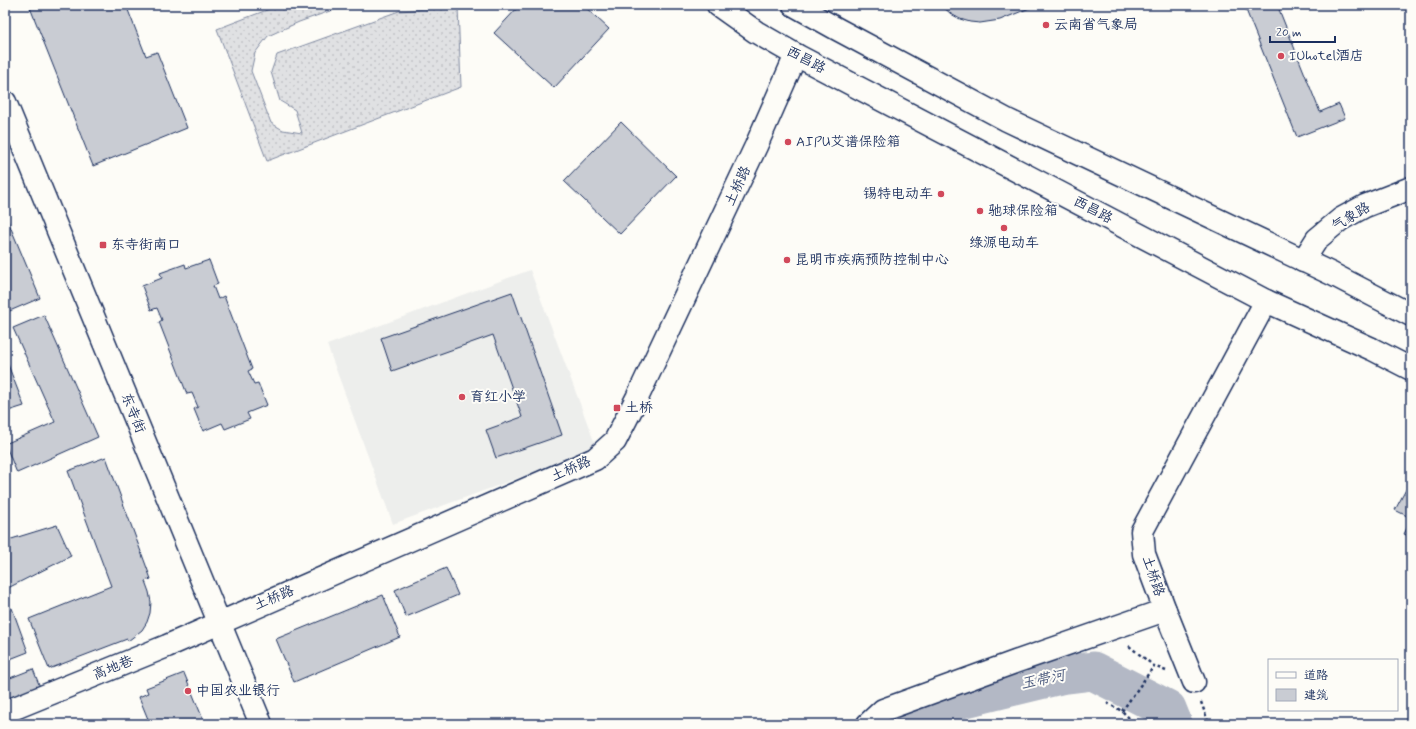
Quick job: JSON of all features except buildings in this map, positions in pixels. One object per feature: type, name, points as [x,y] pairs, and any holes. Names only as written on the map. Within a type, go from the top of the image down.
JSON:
[{"type":"street","name":"西昌路","points":[[718,5],[756,32],[796,55],[1266,301],[1372,349],[1411,369]]},
{"type":"street","points":[[794,5],[837,30],[1007,120],[1332,274],[1411,315]]},
{"type":"street","name":"土桥路","points":[[220,622],[595,458],[615,441],[638,398],[756,146],[796,55]]},
{"type":"street","name":"东寺街","points":[[5,102],[261,724]]},
{"type":"street","name":"气象路","points":[[1303,261],[1316,239],[1341,219],[1365,206],[1411,188]]},
{"type":"street","name":"土桥路","points":[[868,724],[883,710],[1165,610],[1144,554],[1142,531],[1266,301]]},
{"type":"street","points":[[1165,610],[1194,682]]},
{"type":"street","name":"高地巷","points":[[5,712],[167,646],[220,622]]},
{"type":"path","points":[[1108,629],[1154,666],[1194,682]]},
{"type":"path","points":[[1122,710],[1154,666]]},
{"type":"path","points":[[1107,703],[1122,710],[1133,722]]},
{"type":"shaded area","points":[[280,5],[347,5],[299,22],[268,36],[255,53],[251,71],[271,123],[283,130],[302,133],[295,110],[280,101],[271,72],[277,55],[399,11],[458,7],[461,87],[267,161],[217,29]]},
{"type":"shaded area","name":"育红小学","points":[[530,270],[597,449],[393,524],[327,345]]},
{"type":"waterway","name":"玉带河","points":[[900,724],[953,701],[1060,675],[1093,671],[1167,709],[1173,724]]},
{"type":"place","name":"云南省气象局","points":[[1046,25]]},
{"type":"place","name":"IUhotel酒店","points":[[1281,56]]},
{"type":"place","name":"AIPU艾谱保险箱","points":[[788,142]]},
{"type":"place","name":"锡特电动车","points":[[941,194]]},
{"type":"place","name":"驰球保险箱","points":[[980,211]]},
{"type":"place","name":"绿源电动车","points":[[1004,228]]},
{"type":"place","name":"东寺街南口","points":[[103,245]]},
{"type":"place","name":"昆明市疾病预防控制中心","points":[[787,260]]},
{"type":"place","name":"育红小学","points":[[462,397]]},
{"type":"place","name":"土桥","points":[[617,408]]},
{"type":"place","name":"中国农业银行","points":[[188,691]]}]
